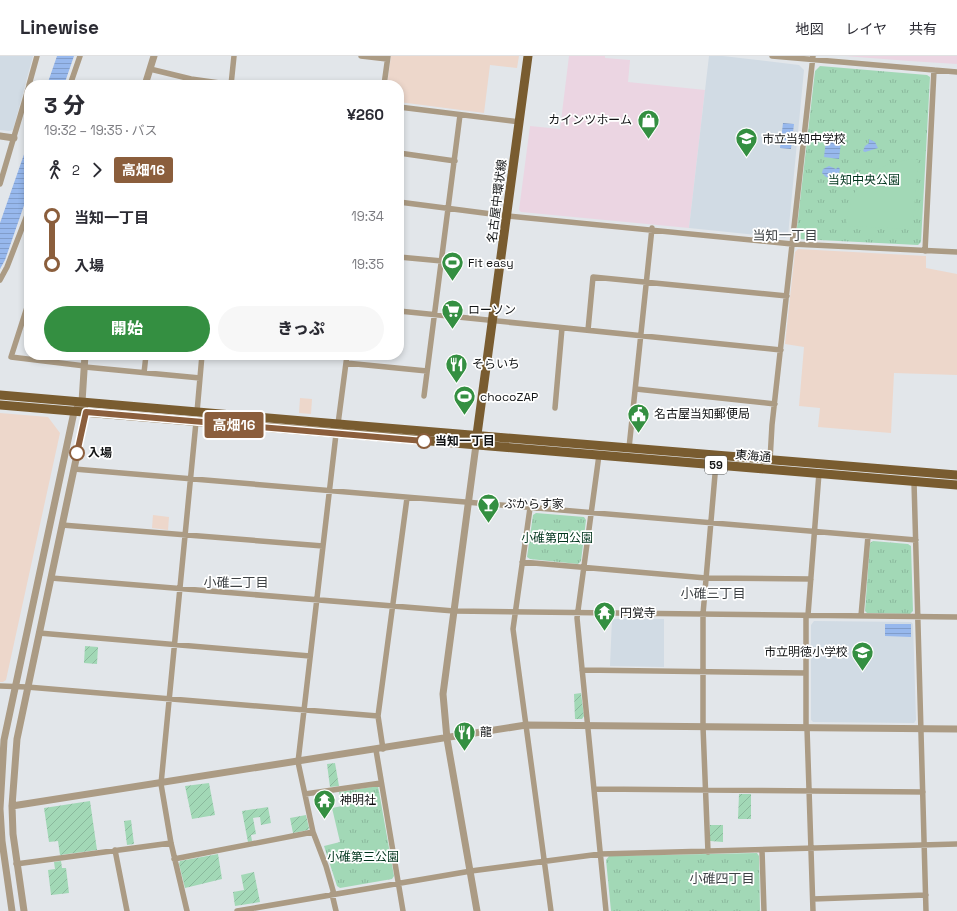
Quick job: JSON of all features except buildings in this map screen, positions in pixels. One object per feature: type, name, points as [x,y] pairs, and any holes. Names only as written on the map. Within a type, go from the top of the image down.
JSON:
[{"type":"main road","name":"名古屋中環状線","points":[[476,440],[494,320],[528,56]]},
{"type":"main road","points":[[0,395],[197,412],[337,429]]},
{"type":"main road","points":[[0,405],[196,422],[337,429],[476,440]]},
{"type":"main road","name":"東海通","points":[[476,440],[629,448],[819,473],[957,486]]},
{"type":"main road","name":"東海通","points":[[476,440],[599,455],[716,460],[770,460],[957,475]]},
{"type":"street","points":[[30,80],[37,56]]},
{"type":"street","points":[[72,80],[80,56]]},
{"type":"street","points":[[147,80],[154,56]]},
{"type":"street","points":[[232,80],[234,56]]},
{"type":"street","points":[[361,56],[387,58],[385,80]]},
{"type":"street","points":[[772,56],[813,58],[957,72]]},
{"type":"street","points":[[770,460],[813,58]]},
{"type":"street","points":[[150,69],[185,80]]},
{"type":"street","points":[[925,251],[934,70]]},
{"type":"street","points":[[0,182],[24,103]]},
{"type":"street","points":[[404,108],[520,122]]},
{"type":"street","points":[[424,396],[460,115]]},
{"type":"street","points":[[0,136],[14,138]]},
{"type":"street","points":[[404,154],[455,160]]},
{"type":"street","points":[[404,203],[507,216],[652,228],[792,244],[957,252]]},
{"type":"street","points":[[0,280],[7,267],[24,223]]},
{"type":"street","points":[[629,448],[648,282],[652,228]]},
{"type":"street","points":[[404,257],[442,261]]},
{"type":"street","points":[[588,330],[594,277],[787,296]]},
{"type":"street","points":[[404,311],[781,350]]},
{"type":"street","points":[[24,317],[11,357],[24,359]]},
{"type":"street","points":[[554,408],[562,328]]},
{"type":"street","points":[[36,360],[200,378]]},
{"type":"street","points":[[24,911],[16,864],[12,806],[17,739],[86,412],[82,402],[85,360]]},
{"type":"street","points":[[144,373],[145,360]]},
{"type":"street","points":[[197,412],[202,360]]},
{"type":"street","points":[[336,911],[326,866],[313,832],[298,762],[329,491],[346,360]]},
{"type":"street","points":[[346,363],[427,371]]},
{"type":"street","points":[[636,389],[775,404]]},
{"type":"street","points":[[12,911],[2,841],[0,809],[4,740],[74,412],[82,402]]},
{"type":"street","points":[[188,911],[174,859],[161,784],[196,422]]},
{"type":"street","points":[[476,440],[443,694],[447,739],[477,911]]},
{"type":"street","points":[[599,455],[578,612],[582,670],[606,911]]},
{"type":"street","points":[[708,852],[703,727],[703,614],[716,460]]},
{"type":"street","points":[[74,469],[916,540]]},
{"type":"street","points":[[813,911],[806,728],[806,673],[807,615],[819,473]]},
{"type":"street","points":[[914,482],[926,911]]},
{"type":"street","points":[[403,911],[381,783],[378,716],[407,498]]},
{"type":"street","points":[[530,508],[513,629],[551,911]]},
{"type":"street","points":[[62,525],[323,546]]},
{"type":"street","points":[[861,616],[868,536]]},
{"type":"street","points":[[522,562],[706,578],[811,579]]},
{"type":"street","points":[[51,578],[454,611],[957,617]]},
{"type":"street","points":[[39,634],[310,656]]},
{"type":"street","points":[[582,670],[806,673]]},
{"type":"street","points":[[0,686],[378,716]]},
{"type":"street","points":[[12,806],[447,739],[526,725],[957,729]]},
{"type":"street","points":[[305,794],[381,783]]},
{"type":"street","points":[[594,789],[923,792]]},
{"type":"street","points":[[174,859],[313,832]]},
{"type":"street","points":[[16,864],[171,843]]},
{"type":"street","points":[[237,911],[265,909],[333,894],[470,871],[600,854],[957,844]]},
{"type":"street","points":[[115,850],[127,911]]},
{"type":"street","points":[[762,850],[764,911]]},
{"type":"street","points":[[813,900],[926,895]]},
{"type":"shaded area","points":[[0,56],[33,56],[27,80],[24,80],[24,89],[13,130],[0,130]]},
{"type":"shaded area","points":[[391,56],[519,56],[517,68],[490,65],[484,113],[404,103],[404,80],[388,80]]},
{"type":"shaded area","points":[[569,56],[605,56],[605,58],[630,60],[628,82],[705,90],[689,228],[521,212],[519,210],[530,126],[560,129]]},
{"type":"shaded area","name":"市立当知中学校","points":[[709,56],[723,56],[799,65],[804,70],[788,236],[785,238],[689,228]]},
{"type":"shaded area","points":[[845,56],[957,56],[957,64],[909,61]]},
{"type":"shaded area","points":[[798,249],[926,256],[926,268],[957,274],[957,375],[894,373],[891,433],[818,427],[820,408],[799,406],[804,347],[785,344],[795,252]]},
{"type":"shaded area","points":[[300,398],[312,399],[311,414],[299,413]]},
{"type":"shaded area","points":[[0,413],[48,417],[60,433],[6,680],[3,682],[0,682]]},
{"type":"shaded area","points":[[153,515],[169,517],[168,530],[152,528]]},
{"type":"shaded area","points":[[612,619],[664,619],[664,667],[610,666]]},
{"type":"shaded area","name":"市立明徳小学校","points":[[814,621],[911,622],[913,624],[916,720],[914,723],[813,722],[811,720],[811,625]]},
{"type":"green space","name":"当知中央公園","points":[[820,66],[927,75],[930,77],[921,242],[918,245],[799,239],[796,236],[815,71]]},
{"type":"green space","points":[[912,159],[918,160],[913,224],[909,229],[846,226],[852,198],[858,187],[865,179],[884,166]]},
{"type":"green space","name":"小碓第四公園","points":[[536,513],[584,517],[586,520],[581,561],[578,564],[530,559],[527,557],[533,515]]},
{"type":"green space","points":[[873,541],[908,544],[911,546],[913,611],[910,614],[867,613],[865,611],[870,543]]},
{"type":"green space","points":[[85,646],[98,647],[97,664],[84,663]]},
{"type":"green space","points":[[581,693],[584,716],[582,719],[575,719],[574,694]]},
{"type":"green space","points":[[335,763],[339,786],[330,787],[327,764]]},
{"type":"green space","points":[[209,783],[215,815],[192,819],[185,786]]},
{"type":"green space","name":"小碓第三公園","points":[[378,786],[394,876],[392,879],[340,888],[337,886],[324,846],[340,842],[332,808],[342,806],[339,792]]},
{"type":"green space","points":[[739,794],[751,794],[751,819],[738,819]]},
{"type":"green space","points":[[90,801],[97,850],[60,855],[58,841],[49,842],[44,808]]},
{"type":"green space","points":[[268,807],[271,823],[261,825],[260,817],[253,818],[256,834],[251,835],[252,841],[248,842],[242,811]]},
{"type":"green space","points":[[306,815],[309,828],[308,830],[293,833],[290,818]]},
{"type":"green space","points":[[131,820],[134,844],[127,845],[124,821]]},
{"type":"green space","points":[[710,825],[723,825],[723,842],[710,841]]},
{"type":"green space","points":[[757,853],[759,856],[760,911],[611,911],[606,860],[609,856]]},
{"type":"green space","points":[[218,854],[222,879],[185,888],[179,864],[180,861]]},
{"type":"green space","points":[[61,861],[62,868],[66,868],[69,893],[51,895],[48,870],[55,869],[54,862]]},
{"type":"green space","points":[[254,872],[260,902],[235,906],[233,892],[244,890],[241,875]]},
{"type":"water","points":[[57,56],[74,56],[66,80],[49,80]]},
{"type":"water","points":[[783,123],[794,124],[791,149],[780,148]]},
{"type":"water","points":[[827,132],[842,134],[839,159],[824,157]]},
{"type":"water","points":[[869,139],[875,142],[878,148],[865,152],[863,151],[865,146],[869,143]]},
{"type":"water","points":[[24,154],[24,205],[5,260],[0,269],[0,223]]},
{"type":"water","points":[[829,166],[836,169],[838,167],[840,169],[839,174],[833,178],[826,177],[822,173],[823,169]]},
{"type":"water","points":[[885,624],[911,624],[911,637],[885,636]]},
{"type":"bus line","name":"高畑16","points":[[77,453],[86,412],[424,441]]},
{"type":"place","name":"カインツホーム","points":[[648,140]]},
{"type":"place","name":"市立当知中学校","points":[[746,158]]},
{"type":"place","name":"Fit easy","points":[[453,282]]},
{"type":"place","name":"ローソン","points":[[453,330]]},
{"type":"place","name":"そらいち","points":[[457,384]]},
{"type":"place","name":"chocoZAP","points":[[464,416]]},
{"type":"place","name":"名古屋当知郵便局","points":[[639,434]]},
{"type":"place","name":"当知一丁目","points":[[424,441]]},
{"type":"place","name":"入場","points":[[77,453]]},
{"type":"place","name":"ぷからす家","points":[[489,524]]},
{"type":"place","name":"円覚寺","points":[[604,632]]},
{"type":"place","name":"市立明徳小学校","points":[[863,672]]},
{"type":"place","name":"龍","points":[[464,752]]},
{"type":"place","name":"神明社","points":[[324,820]]},
{"type":"district","name":"当知一丁目","points":[[785,235]]},
{"type":"district","name":"小碓二丁目","points":[[236,582]]},
{"type":"district","name":"小碓三丁目","points":[[713,593]]},
{"type":"district","name":"小碓四丁目","points":[[722,878]]}]
